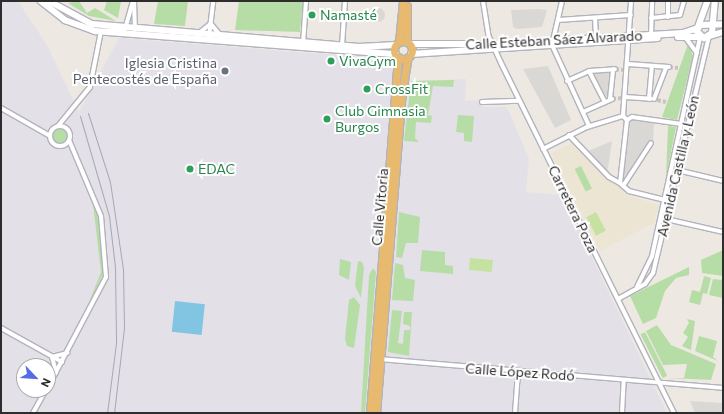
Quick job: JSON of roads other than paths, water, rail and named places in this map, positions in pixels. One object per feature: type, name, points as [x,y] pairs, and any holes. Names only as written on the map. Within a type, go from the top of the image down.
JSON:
[{"type":"highway","points":[[403,1],[403,43]]},
{"type":"highway","points":[[403,43],[408,1]]},
{"type":"highway","name":"Calle Vitoria","points":[[370,413],[397,55],[403,43]]},
{"type":"highway","name":"Calle Vitoria","points":[[376,413],[402,93],[410,56],[403,43]]},
{"type":"highway","points":[[397,55],[410,56]]},
{"type":"highway","points":[[374,369],[381,360]]},
{"type":"main road","points":[[41,1],[65,20],[98,31],[180,35],[198,34],[209,38],[222,36],[238,40]]},
{"type":"main road","points":[[49,1],[92,24],[209,38],[343,48],[397,55]]},
{"type":"main road","points":[[700,37],[699,26],[708,1]]},
{"type":"main road","points":[[714,1],[709,37],[723,32]]},
{"type":"main road","points":[[711,18],[722,24]]},
{"type":"main road","points":[[710,26],[722,24]]},
{"type":"main road","name":"Calle Esteban Sáez Alvarado","points":[[552,43],[596,38],[630,38],[699,26],[710,26]]},
{"type":"main road","name":"Calle Esteban Sáez Alvarado","points":[[410,56],[493,47],[630,38],[685,36],[709,37]]},
{"type":"main road","name":"Calle Esteban Sáez Alvarado","points":[[343,48],[403,43],[493,47]]},
{"type":"street","points":[[98,31],[125,29],[133,1]]},
{"type":"street","points":[[133,1],[132,24],[136,30]]},
{"type":"street","points":[[209,38],[213,1]]},
{"type":"street","points":[[303,45],[306,1]]},
{"type":"street","points":[[343,48],[345,1]]},
{"type":"street","name":"Carretera Poza","points":[[483,1],[493,47],[674,413]]},
{"type":"street","points":[[562,1],[552,43],[567,81],[589,126]]},
{"type":"street","points":[[627,120],[623,116],[630,38],[631,1]]},
{"type":"street","points":[[651,35],[652,1]]},
{"type":"street","points":[[668,1],[668,17]]},
{"type":"street","points":[[651,18],[668,17],[681,14],[684,1]]},
{"type":"street","points":[[558,20],[631,15]]},
{"type":"street","points":[[595,18],[596,38]]},
{"type":"street","points":[[198,34],[210,23]]},
{"type":"street","points":[[210,23],[222,36]]},
{"type":"street","points":[[40,130],[52,129],[58,126],[67,117],[92,84],[100,37],[98,31],[92,24]]},
{"type":"street","points":[[685,36],[698,54]]},
{"type":"street","name":"Avenida Castilla y León","points":[[636,288],[649,266],[698,54],[700,37]]},
{"type":"street","name":"Avenida Castilla y León","points":[[618,299],[652,276],[709,37]]},
{"type":"street","points":[[624,98],[656,99],[668,67],[628,64]]},
{"type":"street","points":[[649,99],[652,66]]},
{"type":"street","points":[[567,81],[589,71],[614,69],[611,99],[582,112]]},
{"type":"street","points":[[589,71],[605,102]]},
{"type":"street","points":[[482,102],[519,101]]},
{"type":"street","points":[[1,108],[50,136],[55,145],[62,146],[72,152]]},
{"type":"street","points":[[543,149],[589,126],[623,116]]},
{"type":"street","points":[[56,373],[100,293],[106,266],[99,208],[88,178],[72,152],[66,128],[67,117]]},
{"type":"street","points":[[627,120],[632,117],[682,124]]},
{"type":"street","points":[[621,185],[627,120]]},
{"type":"street","points":[[58,126],[66,128]]},
{"type":"street","points":[[50,136],[52,129]]},
{"type":"street","points":[[569,135],[609,177],[631,192],[665,200]]},
{"type":"street","points":[[62,146],[69,140]]},
{"type":"street","points":[[621,185],[626,186],[651,143]]},
{"type":"street","points":[[677,170],[723,180]]},
{"type":"street","points":[[666,219],[723,232]]},
{"type":"street","name":"Calle Vitoria","points":[[377,320],[377,355],[381,360]]},
{"type":"street","points":[[1,328],[62,362]]},
{"type":"street","points":[[52,357],[67,353]]},
{"type":"street","name":"Calle López Rodó","points":[[381,360],[723,388]]},
{"type":"street","points":[[515,413],[518,372]]},
{"type":"street","points":[[622,413],[624,380]]},
{"type":"street","points":[[33,413],[41,398]]},
{"type":"water","points":[[175,301],[205,304],[202,335],[172,332]]},
{"type":"tunnel","points":[[669,67],[678,68]]},
{"type":"tunnel","points":[[615,69],[624,70]]},
{"type":"tunnel","points":[[612,99],[622,98]]},
{"type":"tunnel","points":[[657,100],[666,102]]},
{"type":"railway","points":[[88,113],[110,182],[123,269],[124,328],[114,413]]},
{"type":"railway","points":[[80,116],[109,216],[115,267],[116,343],[107,413]]},
{"type":"place","name":"Namasté","points":[[312,15]]},
{"type":"place","name":"VivaGym","points":[[331,61]]},
{"type":"place","name":"Iglesia Cristina Pentecostés de España","points":[[225,71]]},
{"type":"place","name":"CrossFit","points":[[367,89]]},
{"type":"place","name":"Club Gimnasia Burgos","points":[[327,119]]},
{"type":"place","name":"EDAC","points":[[190,169]]}]
